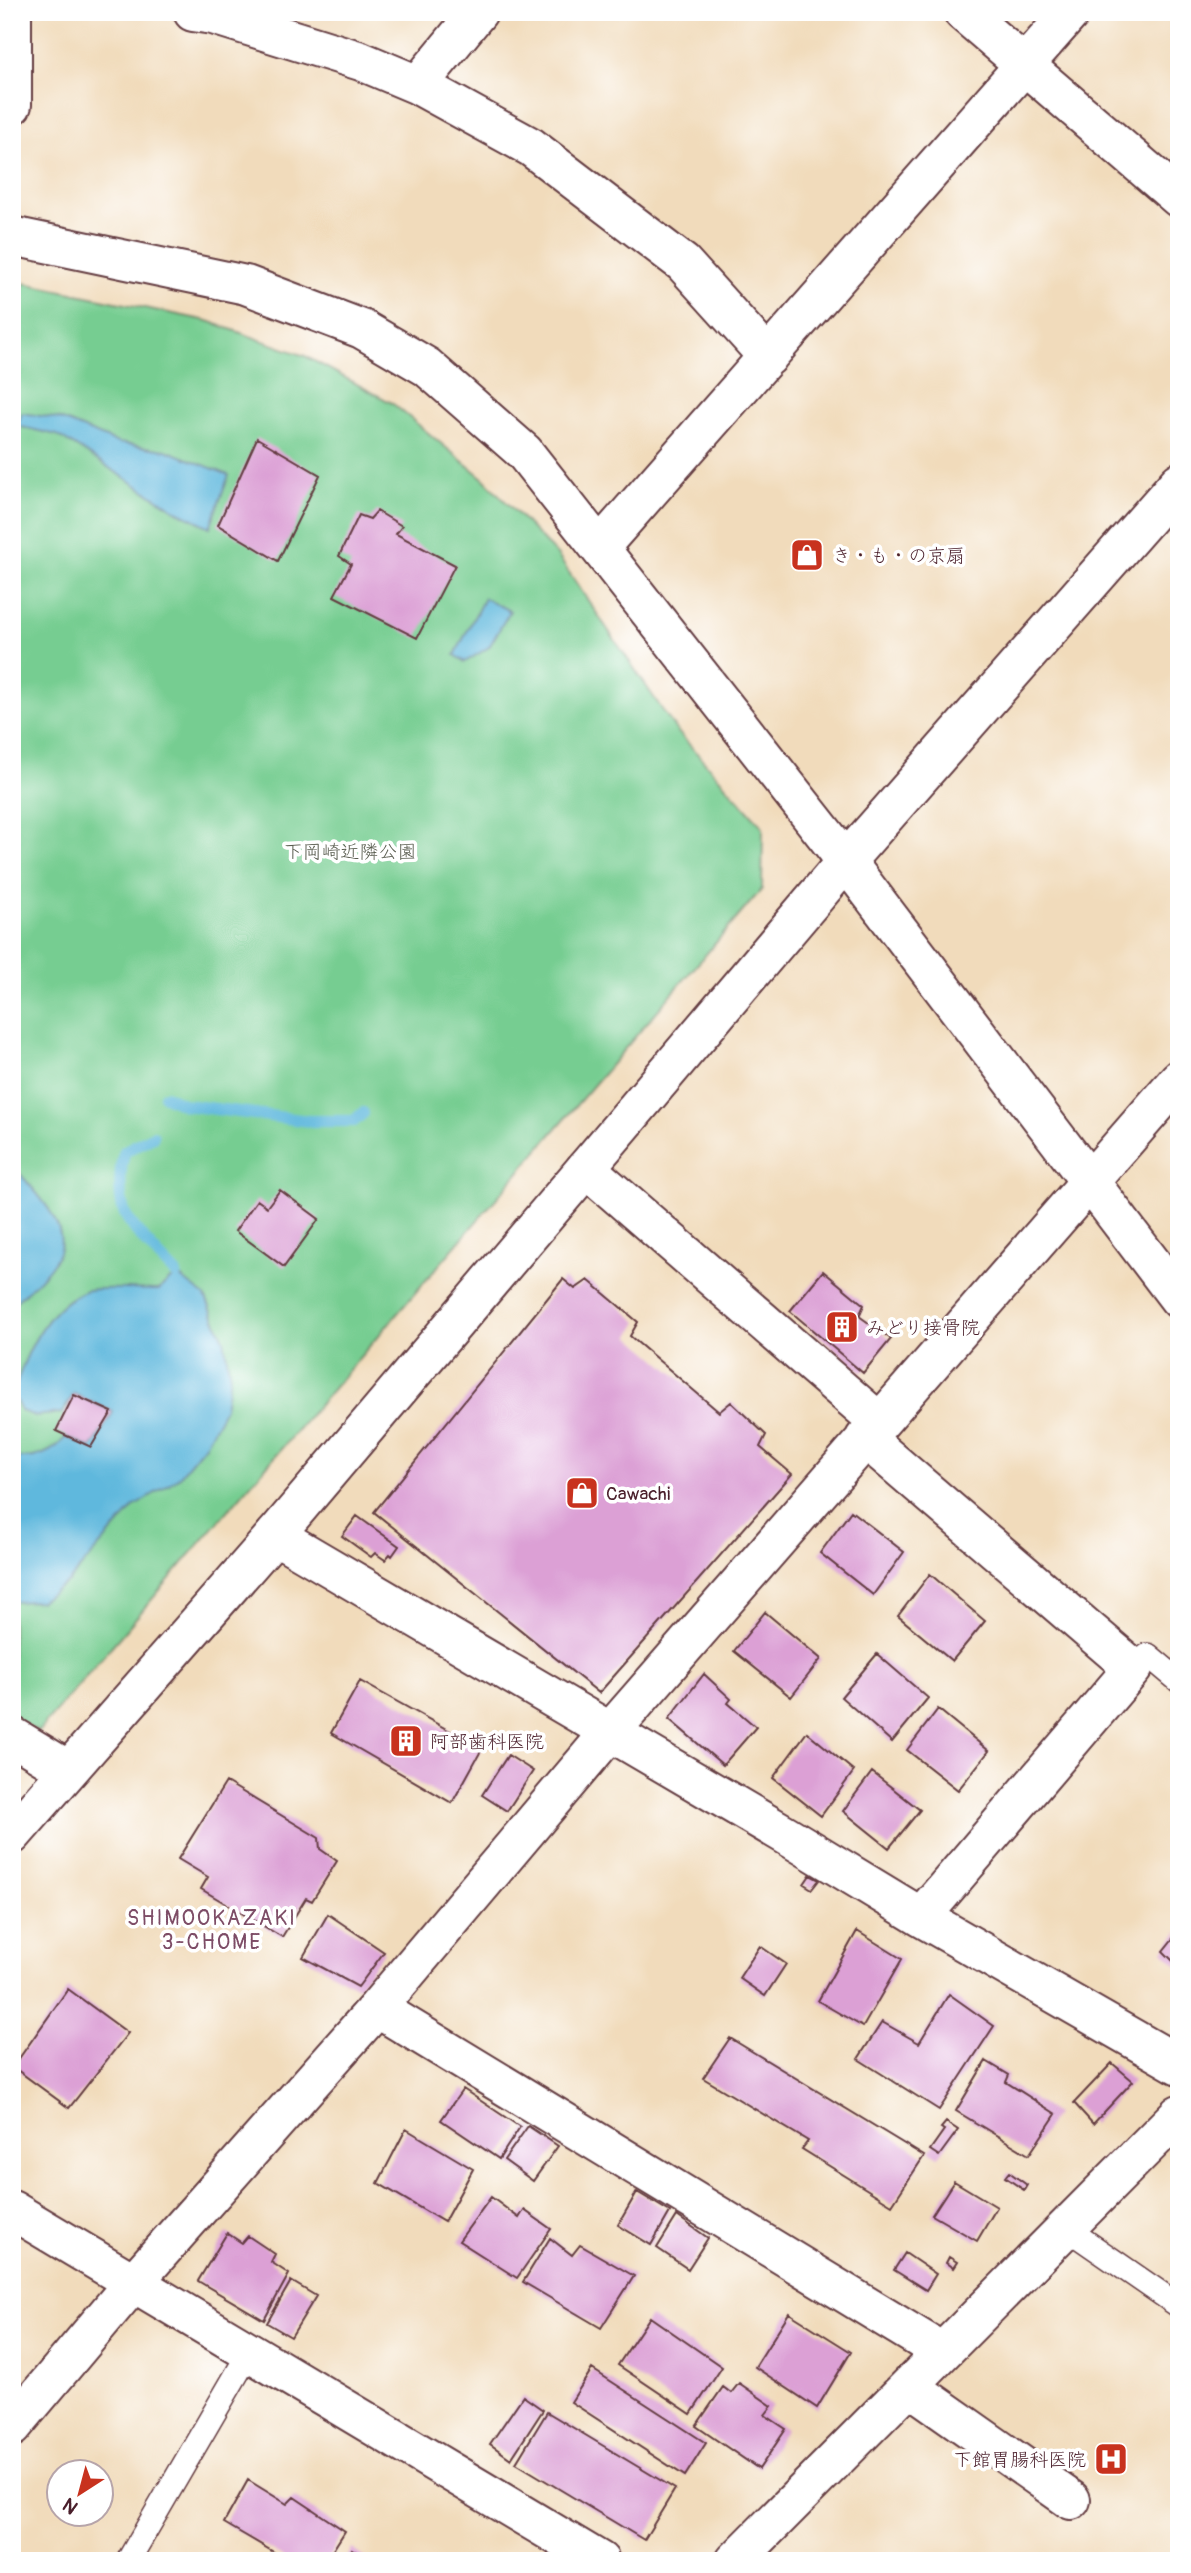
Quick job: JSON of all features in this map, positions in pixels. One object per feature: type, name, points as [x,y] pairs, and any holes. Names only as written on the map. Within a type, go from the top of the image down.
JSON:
[{"type":"street","points":[[12,12],[12,106]]},
{"type":"street","points":[[193,12],[213,15],[361,61],[418,85],[531,148],[683,263],[768,357]]},
{"type":"street","points":[[418,85],[478,12]]},
{"type":"street","points":[[963,12],[1179,198]]},
{"type":"street","points":[[600,547],[1071,12]]},
{"type":"street","points":[[12,236],[246,285],[362,329],[427,367],[524,452],[846,861],[1179,1299]]},
{"type":"street","points":[[12,1835],[275,1535],[846,861],[1179,482]]},
{"type":"street","points":[[12,2427],[133,2283],[377,2008],[610,1731],[1087,1181],[1179,1079]]},
{"type":"street","points":[[586,1168],[1133,1668],[921,1917]]},
{"type":"street","points":[[275,1535],[921,1917],[1179,2065]]},
{"type":"street","points":[[12,1736],[68,1770]]},
{"type":"street","points":[[377,2008],[942,2352]]},
{"type":"street","points":[[748,2557],[942,2352],[1179,2113]]},
{"type":"street","points":[[12,2210],[600,2561]]},
{"type":"street","points":[[909,2386],[1071,2500]]},
{"type":"lane","points":[[1133,1668],[1148,1655],[1179,1681]]},
{"type":"lane","points":[[1066,2228],[1179,2306]]},
{"type":"lane","points":[[128,2561],[249,2353]]},
{"type":"green space","name":"下岡崎近隣公園","points":[[24,283],[208,321],[305,356],[392,403],[484,479],[557,555],[676,730],[763,827],[762,889],[38,1732],[12,1716],[12,297]]},
{"type":"water","points":[[22,413],[60,419],[118,443],[166,450],[229,475],[210,527],[179,512],[57,435],[17,426]]},
{"type":"water","points":[[484,598],[510,611],[489,647],[465,662],[455,655]]},
{"type":"water","points":[[12,1165],[46,1205],[59,1229],[61,1241],[59,1252],[50,1267],[12,1305]]},
{"type":"water","points":[[176,1274],[205,1296],[224,1339],[230,1376],[225,1408],[205,1445],[178,1478],[134,1507],[68,1582],[40,1601],[12,1602],[12,1457],[27,1458],[42,1454],[66,1437],[91,1448],[113,1412],[74,1394],[62,1413],[35,1416],[21,1411],[13,1395],[30,1350],[47,1321],[70,1299],[84,1291],[109,1288],[159,1290]]},
{"type":"building","points":[[257,438],[320,475],[278,561],[218,525]]},
{"type":"building","points":[[377,511],[402,526],[396,534],[455,565],[417,638],[334,596],[351,564],[339,556],[359,515],[370,519]]},
{"type":"building","points":[[280,1190],[319,1219],[284,1267],[235,1231],[257,1200],[267,1207]]},
{"type":"building","name":"みどり接骨院","points":[[823,1271],[864,1305],[859,1316],[891,1339],[863,1373],[790,1311]]},
{"type":"building","name":"Cawachi","points":[[563,1279],[575,1289],[588,1280],[638,1322],[630,1336],[719,1412],[731,1402],[766,1435],[760,1447],[792,1474],[599,1693],[374,1512]]},
{"type":"building","points":[[74,1395],[112,1412],[91,1447],[56,1431]]},
{"type":"building","points":[[851,1511],[904,1552],[873,1595],[820,1553]]},
{"type":"building","points":[[357,1516],[399,1546],[392,1556],[390,1554],[385,1560],[375,1553],[371,1557],[342,1536]]},
{"type":"building","points":[[930,1574],[985,1621],[952,1661],[898,1616]]},
{"type":"building","points":[[765,1612],[821,1659],[791,1697],[734,1651]]},
{"type":"building","points":[[877,1654],[928,1698],[892,1742],[841,1697]]},
{"type":"building","points":[[704,1674],[731,1699],[728,1703],[756,1727],[723,1765],[669,1719]]},
{"type":"building","name":"阿部歯科医院","points":[[360,1681],[482,1749],[452,1803],[331,1733]]},
{"type":"building","points":[[938,1709],[989,1751],[958,1790],[907,1750]]},
{"type":"building","points":[[807,1732],[854,1771],[821,1816],[773,1778]]},
{"type":"building","points":[[508,1755],[533,1771],[507,1811],[482,1795]]},
{"type":"building","points":[[872,1772],[920,1810],[889,1848],[843,1811]]},
{"type":"building","points":[[226,1782],[319,1838],[320,1849],[337,1861],[312,1901],[306,1898],[282,1937],[201,1889],[208,1877],[178,1859]]},
{"type":"building","points":[[810,1875],[819,1880],[812,1889],[804,1884]]},
{"type":"building","points":[[328,1914],[384,1952],[358,1987],[303,1957]]},
{"type":"building","points":[[857,1931],[902,1959],[863,2027],[818,2001]]},
{"type":"building","points":[[1179,1931],[1179,1967],[1163,1951]]},
{"type":"building","points":[[760,1946],[786,1964],[765,1996],[739,1978]]},
{"type":"building","points":[[68,1989],[128,2033],[69,2108],[13,2067]]},
{"type":"building","points":[[949,1994],[994,2026],[939,2110],[858,2059],[882,2022],[919,2043]]},
{"type":"building","points":[[730,2038],[924,2156],[892,2205],[802,2149],[808,2141],[703,2078]]},
{"type":"building","points":[[986,2061],[1009,2075],[1006,2082],[1056,2114],[1029,2155],[956,2111]]},
{"type":"building","points":[[1112,2063],[1133,2081],[1093,2124],[1074,2103]]},
{"type":"building","points":[[463,2089],[520,2127],[499,2159],[441,2120]]},
{"type":"building","points":[[946,2122],[958,2130],[939,2156],[930,2150],[944,2130],[941,2128]]},
{"type":"building","points":[[528,2126],[558,2146],[533,2181],[504,2160]]},
{"type":"building","points":[[406,2129],[473,2169],[444,2222],[378,2183]]},
{"type":"building","points":[[1009,2172],[1027,2185],[1024,2190],[1005,2177]]},
{"type":"building","points":[[954,2181],[997,2207],[977,2241],[932,2215]]},
{"type":"building","points":[[637,2192],[670,2212],[651,2245],[618,2225]]},
{"type":"building","points":[[491,2197],[519,2218],[524,2210],[551,2229],[517,2278],[459,2241]]},
{"type":"building","points":[[677,2216],[708,2238],[688,2269],[657,2248]]},
{"type":"building","points":[[227,2233],[242,2243],[248,2236],[275,2254],[271,2262],[289,2274],[264,2320],[198,2281]]},
{"type":"building","points":[[550,2238],[572,2255],[580,2245],[634,2276],[601,2328],[523,2282]]},
{"type":"building","points":[[905,2253],[936,2274],[926,2290],[894,2270]]},
{"type":"building","points":[[949,2257],[957,2262],[953,2268],[946,2263]]},
{"type":"building","points":[[291,2281],[316,2296],[291,2337],[267,2323]]},
{"type":"building","points":[[789,2313],[851,2352],[817,2408],[755,2367]]},
{"type":"building","points":[[650,2317],[722,2367],[691,2414],[618,2365]]},
{"type":"building","points":[[592,2369],[706,2443],[685,2476],[571,2402]]},
{"type":"building","points":[[739,2383],[772,2406],[765,2415],[786,2429],[759,2469],[696,2426],[723,2387],[731,2393]]},
{"type":"building","points":[[523,2396],[543,2410],[511,2459],[490,2444]]},
{"type":"building","points":[[547,2412],[675,2489],[644,2540],[516,2463]]},
{"type":"building","points":[[248,2480],[287,2504],[294,2497],[345,2531],[326,2561],[289,2561],[224,2523]]},
{"type":"building","points":[[352,2549],[370,2561],[345,2561]]},
{"type":"waterway","points":[[165,1096],[185,1105],[309,1121],[354,1121],[363,1113]]},
{"type":"waterway","points":[[153,1136],[125,1151],[121,1174],[123,1210],[131,1224],[176,1274]]},
{"type":"place","name":"き・も・の京扇","points":[[807,555]]},
{"type":"place","name":"みどり接骨院","points":[[842,1327]]},
{"type":"place","name":"Cawachi","points":[[582,1493]]},
{"type":"place","name":"阿部歯科医院","points":[[406,1741]]},
{"type":"place","name":"下館胃腸科医院","points":[[1111,2459]]},
{"type":"district","name":"SHIMOOKAZAKI 3-CHOME","points":[[212,1930]]}]
